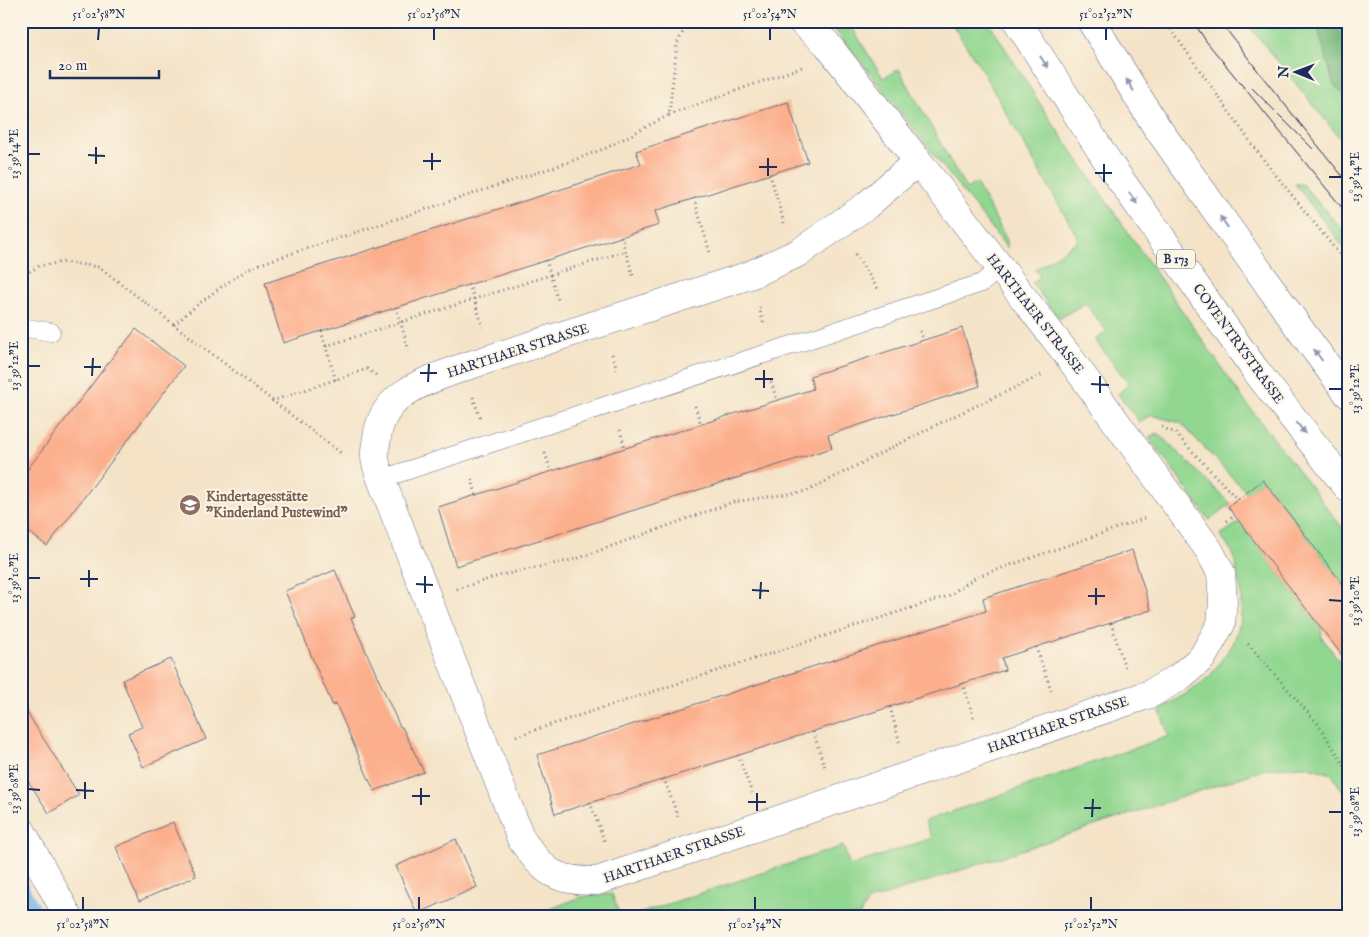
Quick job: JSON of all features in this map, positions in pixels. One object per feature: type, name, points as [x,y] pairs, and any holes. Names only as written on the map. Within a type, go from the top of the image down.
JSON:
[{"type":"main road","name":"HARTHAER STRASSE","points":[[801,21],[827,44],[918,161],[1069,357],[1210,550],[1220,573],[1223,602],[1222,624],[1202,658],[1178,678],[1150,694],[597,881],[575,881],[554,876],[538,863],[521,839],[380,479],[374,456],[381,419],[398,396],[420,384],[464,367],[750,275],[800,252],[867,205],[918,161]]},
{"type":"main road","name":"COVENTRYSTRASSE","points":[[1017,21],[1110,165],[1245,356],[1348,488]]},
{"type":"main road","points":[[1091,21],[1156,126],[1348,394]]},
{"type":"main road","points":[[21,830],[68,916]]},
{"type":"lane","points":[[380,479],[982,283],[999,268]]},
{"type":"lane","points":[[21,328],[51,332]]},
{"type":"path","points":[[669,115],[676,44],[687,21]]},
{"type":"path","points":[[1165,21],[1259,154],[1348,265]]},
{"type":"path","points":[[174,325],[204,298],[223,284],[254,266],[569,162],[606,148],[669,115],[803,66]]},
{"type":"path","points":[[770,174],[782,217]]},
{"type":"path","points":[[694,198],[709,251]]},
{"type":"path","points":[[621,236],[633,275]]},
{"type":"path","points":[[326,346],[626,252]]},
{"type":"path","points":[[546,260],[558,298]]},
{"type":"path","points":[[21,277],[39,266],[64,262],[99,268],[344,456]]},
{"type":"path","points":[[469,284],[481,320]]},
{"type":"path","points":[[396,307],[408,348]]},
{"type":"path","points":[[321,331],[336,381]]},
{"type":"path","points":[[272,401],[367,369],[377,375]]},
{"type":"path","points":[[426,599],[502,575],[576,559],[733,502],[807,490],[1049,371]]},
{"type":"path","points":[[1154,424],[1175,433],[1238,500]]},
{"type":"path","points":[[470,472],[476,495]]},
{"type":"path","points":[[484,747],[948,596],[976,577],[1149,517]]},
{"type":"path","points":[[1111,623],[1128,676]]},
{"type":"path","points":[[1222,624],[1238,632],[1318,724],[1348,771]]},
{"type":"path","points":[[1036,647],[1054,702]]},
{"type":"path","points":[[963,684],[975,722]]},
{"type":"path","points":[[890,707],[901,746]]},
{"type":"path","points":[[813,732],[825,769]]},
{"type":"path","points":[[738,755],[751,791]]},
{"type":"path","points":[[664,778],[678,817]]},
{"type":"path","points":[[590,802],[602,837]]},
{"type":"green space","points":[[825,21],[848,21],[883,78],[899,69],[966,189],[976,183],[1007,240],[1007,248],[862,63],[835,30]]},
{"type":"green space","points":[[950,21],[988,21],[1049,118],[1241,396],[1348,535],[1348,591],[1263,480],[1247,493],[1181,423],[1151,415],[1139,422],[1118,394],[1129,384],[1095,340],[1107,332],[1085,303],[1059,319],[1032,283],[1040,277],[1035,270],[1079,240],[980,67]]},
{"type":"green space","points":[[1245,21],[1316,21],[1334,85],[1348,99],[1348,148]]},
{"type":"green space","points":[[1316,21],[1348,21],[1348,99],[1334,85]]},
{"type":"green space","points":[[1295,184],[1302,184],[1348,236],[1348,253]]},
{"type":"green space","points":[[1158,433],[1231,504],[1209,520],[1149,437]]},
{"type":"green space","points":[[1240,522],[1321,628],[1322,638],[1348,672],[1348,801],[1332,774],[1306,766],[1269,768],[868,901],[859,916],[632,916],[843,846],[850,866],[932,838],[925,821],[1169,736],[1159,709],[1186,694],[1210,676],[1233,644],[1241,620],[1241,591],[1233,553],[1220,535]]},
{"type":"green space","points":[[612,894],[620,916],[532,916],[581,897]]},
{"type":"building","points":[[788,102],[808,162],[655,211],[659,225],[283,343],[265,283],[641,164],[636,151]]},
{"type":"building","points":[[962,328],[980,386],[828,435],[832,448],[456,566],[438,507],[813,389],[810,376]]},
{"type":"building","points":[[136,329],[184,366],[47,546],[21,526],[21,478]]},
{"type":"building","points":[[1263,480],[1348,591],[1348,663],[1228,507]]},
{"type":"building","points":[[1132,550],[1151,610],[1002,658],[1005,670],[555,814],[537,755],[986,611],[983,598]]},
{"type":"building","points":[[335,570],[355,617],[351,618],[400,727],[402,727],[424,772],[374,791],[336,704],[333,706],[285,591]]},
{"type":"building","points":[[171,659],[206,739],[143,767],[128,733],[142,727],[122,680]]},
{"type":"building","points":[[21,703],[79,795],[49,813],[21,770]]},
{"type":"building","points":[[173,822],[196,876],[139,901],[116,847]]},
{"type":"building","points":[[456,839],[477,887],[417,914],[396,866]]},
{"type":"waterway","points":[[1341,21],[1348,32]]},
{"type":"waterway","points":[[21,884],[39,916]]},
{"type":"tram line","points":[[1193,21],[1206,41],[1348,215]]},
{"type":"tram line","points":[[1220,21],[1348,183]]},
{"type":"tram line","points":[[1251,87],[1313,149]]},
{"type":"place","name":"Kindertagesstätte \"Kinderland Pustewind\"","points":[[190,505]]}]
